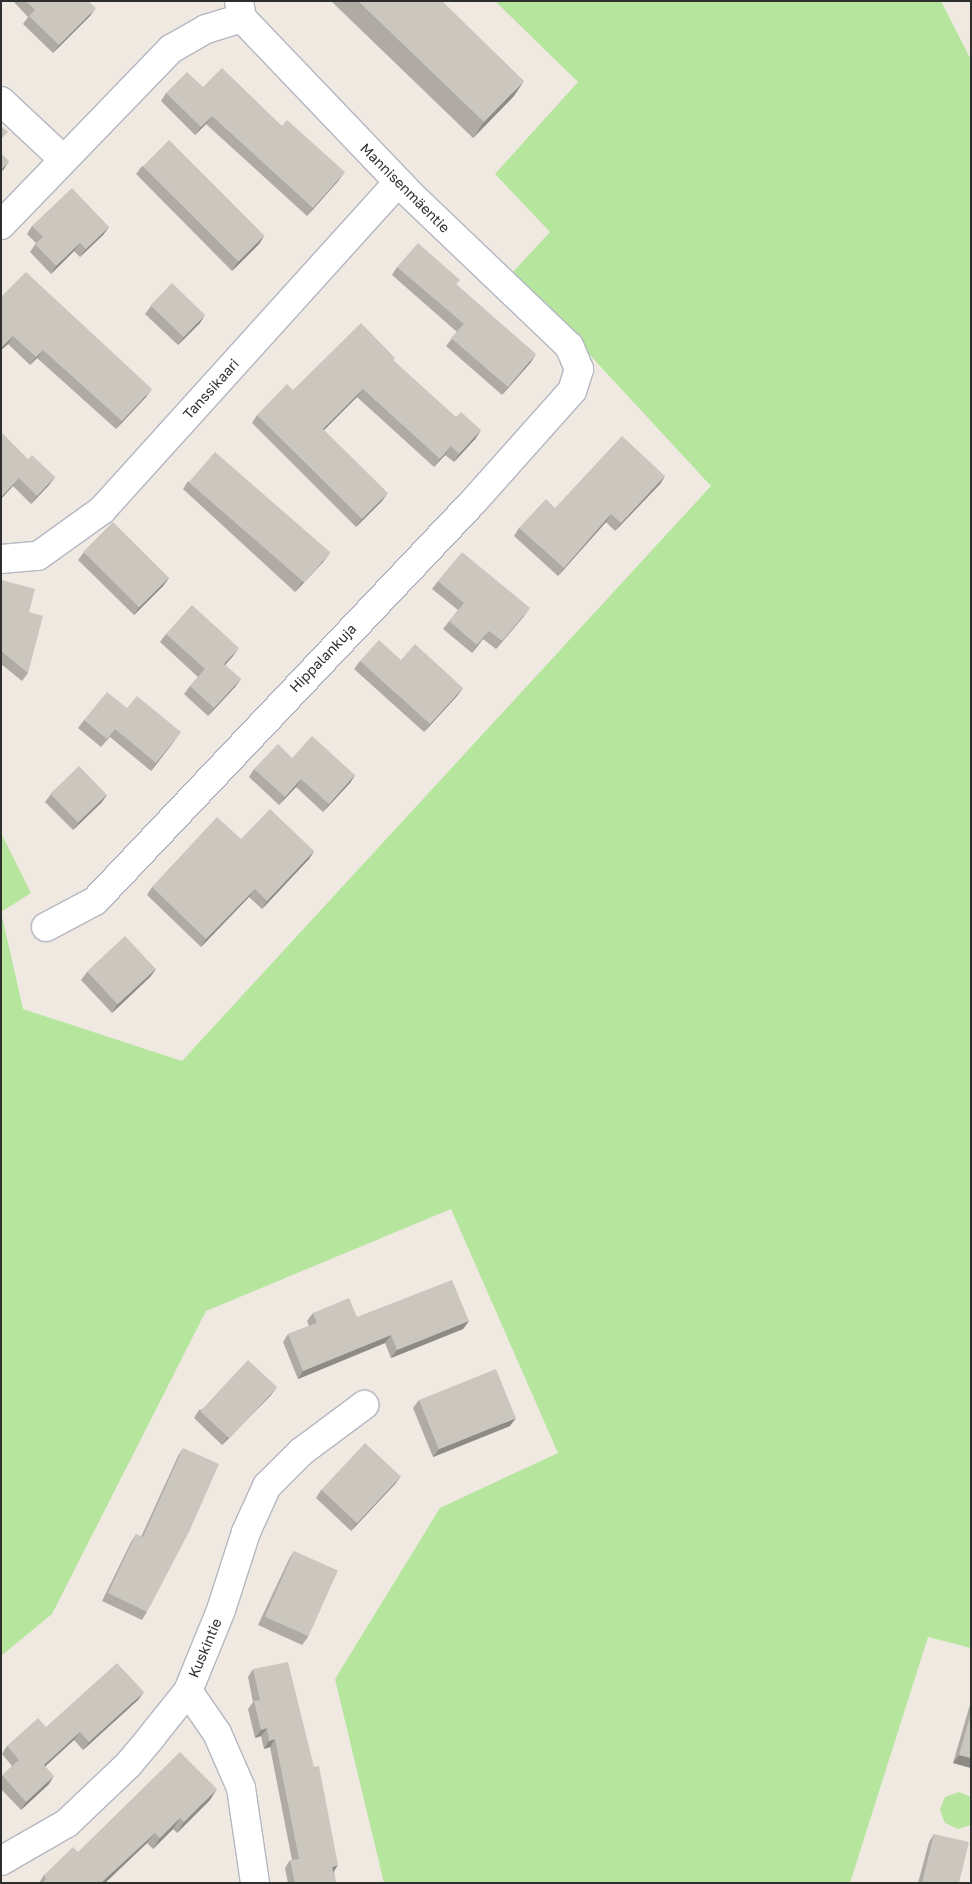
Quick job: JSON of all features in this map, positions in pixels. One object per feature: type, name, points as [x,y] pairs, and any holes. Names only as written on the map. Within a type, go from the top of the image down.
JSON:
[{"type":"street","points":[[1,225],[62,158],[171,49],[240,10]]},
{"type":"street","name":"Mannisenmäentie","points":[[240,10],[398,182],[569,346],[580,369]]},
{"type":"street","points":[[1,100],[62,158]]},
{"type":"street","name":"Tanssikaari","points":[[1,559],[38,556],[102,510],[398,182]]},
{"type":"street","name":"Hippalankuja","points":[[46,928],[96,901],[472,502],[572,391],[580,369]]},
{"type":"street","name":"Kuskintie","points":[[1,1861],[67,1823],[98,1795],[128,1765],[188,1691],[221,1610],[246,1532],[267,1486],[301,1452],[364,1405]]},
{"type":"street","points":[[188,1691],[218,1733],[241,1788],[255,1883]]},
{"type":"green space","points":[[495,1],[941,1],[971,60],[971,1648],[928,1637],[850,1883],[384,1883],[335,1679],[440,1508],[558,1453],[451,1209],[206,1311],[52,1614],[1,1656],[1,912],[23,1009],[182,1061],[711,486],[513,272],[550,232],[495,174],[578,82]]},
{"type":"green space","points":[[1,833],[31,893],[1,912]]},
{"type":"green space","points":[[959,1792],[971,1797],[971,1825],[958,1829],[945,1823],[940,1810],[945,1797]]},
{"type":"building","points":[[26,1],[88,1],[96,8],[59,45],[29,16],[35,10]]},
{"type":"building","points":[[358,1],[442,1],[524,81],[484,122]]},
{"type":"building","points":[[222,68],[282,126],[287,120],[345,172],[313,208],[212,116],[201,127],[166,93],[187,72],[203,87]]},
{"type":"building","points":[[1,126],[8,132],[1,139]]},
{"type":"building","points":[[169,140],[264,235],[238,262],[143,166]]},
{"type":"building","points":[[1,153],[9,161],[1,170]]},
{"type":"building","points":[[72,188],[109,227],[86,249],[80,243],[56,266],[35,244],[43,237],[32,226]]},
{"type":"building","points":[[418,243],[460,280],[456,284],[536,354],[508,387],[451,338],[464,324],[397,267]]},
{"type":"building","points":[[26,272],[152,389],[122,421],[43,350],[36,357],[13,336],[1,347],[1,297]]},
{"type":"building","points":[[172,283],[205,315],[184,337],[150,305]]},
{"type":"building","points":[[361,323],[395,358],[393,360],[456,417],[461,412],[481,430],[459,454],[451,446],[440,459],[363,389],[323,429],[388,493],[362,519],[257,415],[287,384],[293,390]]},
{"type":"building","points":[[1,432],[28,459],[32,455],[55,477],[37,496],[19,478],[1,497]]},
{"type":"building","points":[[622,436],[665,476],[621,523],[611,514],[564,568],[519,528],[546,499],[555,508]]},
{"type":"building","points":[[215,452],[330,552],[304,583],[189,482]]},
{"type":"building","points":[[113,522],[169,578],[139,608],[83,552]]},
{"type":"building","points":[[462,552],[530,608],[502,641],[489,631],[477,645],[449,621],[464,603],[438,581]]},
{"type":"building","points":[[1,580],[35,589],[29,612],[43,616],[28,673],[1,651]]},
{"type":"building","points":[[192,605],[239,648],[224,664],[241,679],[214,708],[190,686],[205,669],[166,634]]},
{"type":"building","points":[[379,640],[401,660],[415,644],[463,688],[430,724],[360,661]]},
{"type":"building","points":[[107,692],[127,708],[137,696],[181,732],[156,763],[115,729],[107,739],[84,720]]},
{"type":"building","points":[[312,736],[355,775],[329,804],[301,779],[285,797],[254,769],[278,744],[292,758]]},
{"type":"building","points":[[79,766],[107,795],[78,823],[50,794]]},
{"type":"building","points":[[270,809],[314,851],[267,901],[255,889],[206,939],[152,887],[217,817],[241,839]]},
{"type":"building","points":[[125,936],[156,969],[118,1004],[87,971]]},
{"type":"building","points":[[452,1280],[469,1321],[397,1350],[391,1335],[303,1371],[288,1334],[317,1323],[313,1313],[349,1298],[357,1317]]},
{"type":"building","points":[[248,1360],[277,1387],[230,1438],[200,1411]]},
{"type":"building","points":[[496,1369],[516,1418],[439,1449],[419,1400]]},
{"type":"building","points":[[365,1443],[401,1476],[357,1523],[321,1490]]},
{"type":"building","points":[[183,1448],[219,1464],[189,1532],[147,1612],[108,1593],[136,1534],[143,1537]]},
{"type":"building","points":[[294,1551],[338,1571],[309,1636],[265,1617]]},
{"type":"building","points":[[288,1662],[314,1767],[319,1766],[338,1865],[332,1867],[336,1883],[295,1883],[290,1860],[299,1859],[275,1739],[269,1741],[267,1728],[261,1730],[254,1701],[260,1700],[253,1669]]},
{"type":"building","points":[[117,1663],[144,1692],[89,1742],[80,1732],[44,1765],[54,1776],[26,1802],[2,1775],[19,1760],[7,1746],[38,1718],[46,1727]]},
{"type":"building","points":[[971,1713],[971,1758],[959,1755]]},
{"type":"building","points":[[180,1752],[217,1789],[184,1822],[180,1818],[160,1838],[155,1833],[101,1883],[43,1883],[46,1879],[44,1875],[73,1847],[78,1852]]},
{"type":"building","points":[[934,1834],[969,1842],[959,1883],[922,1883]]}]
